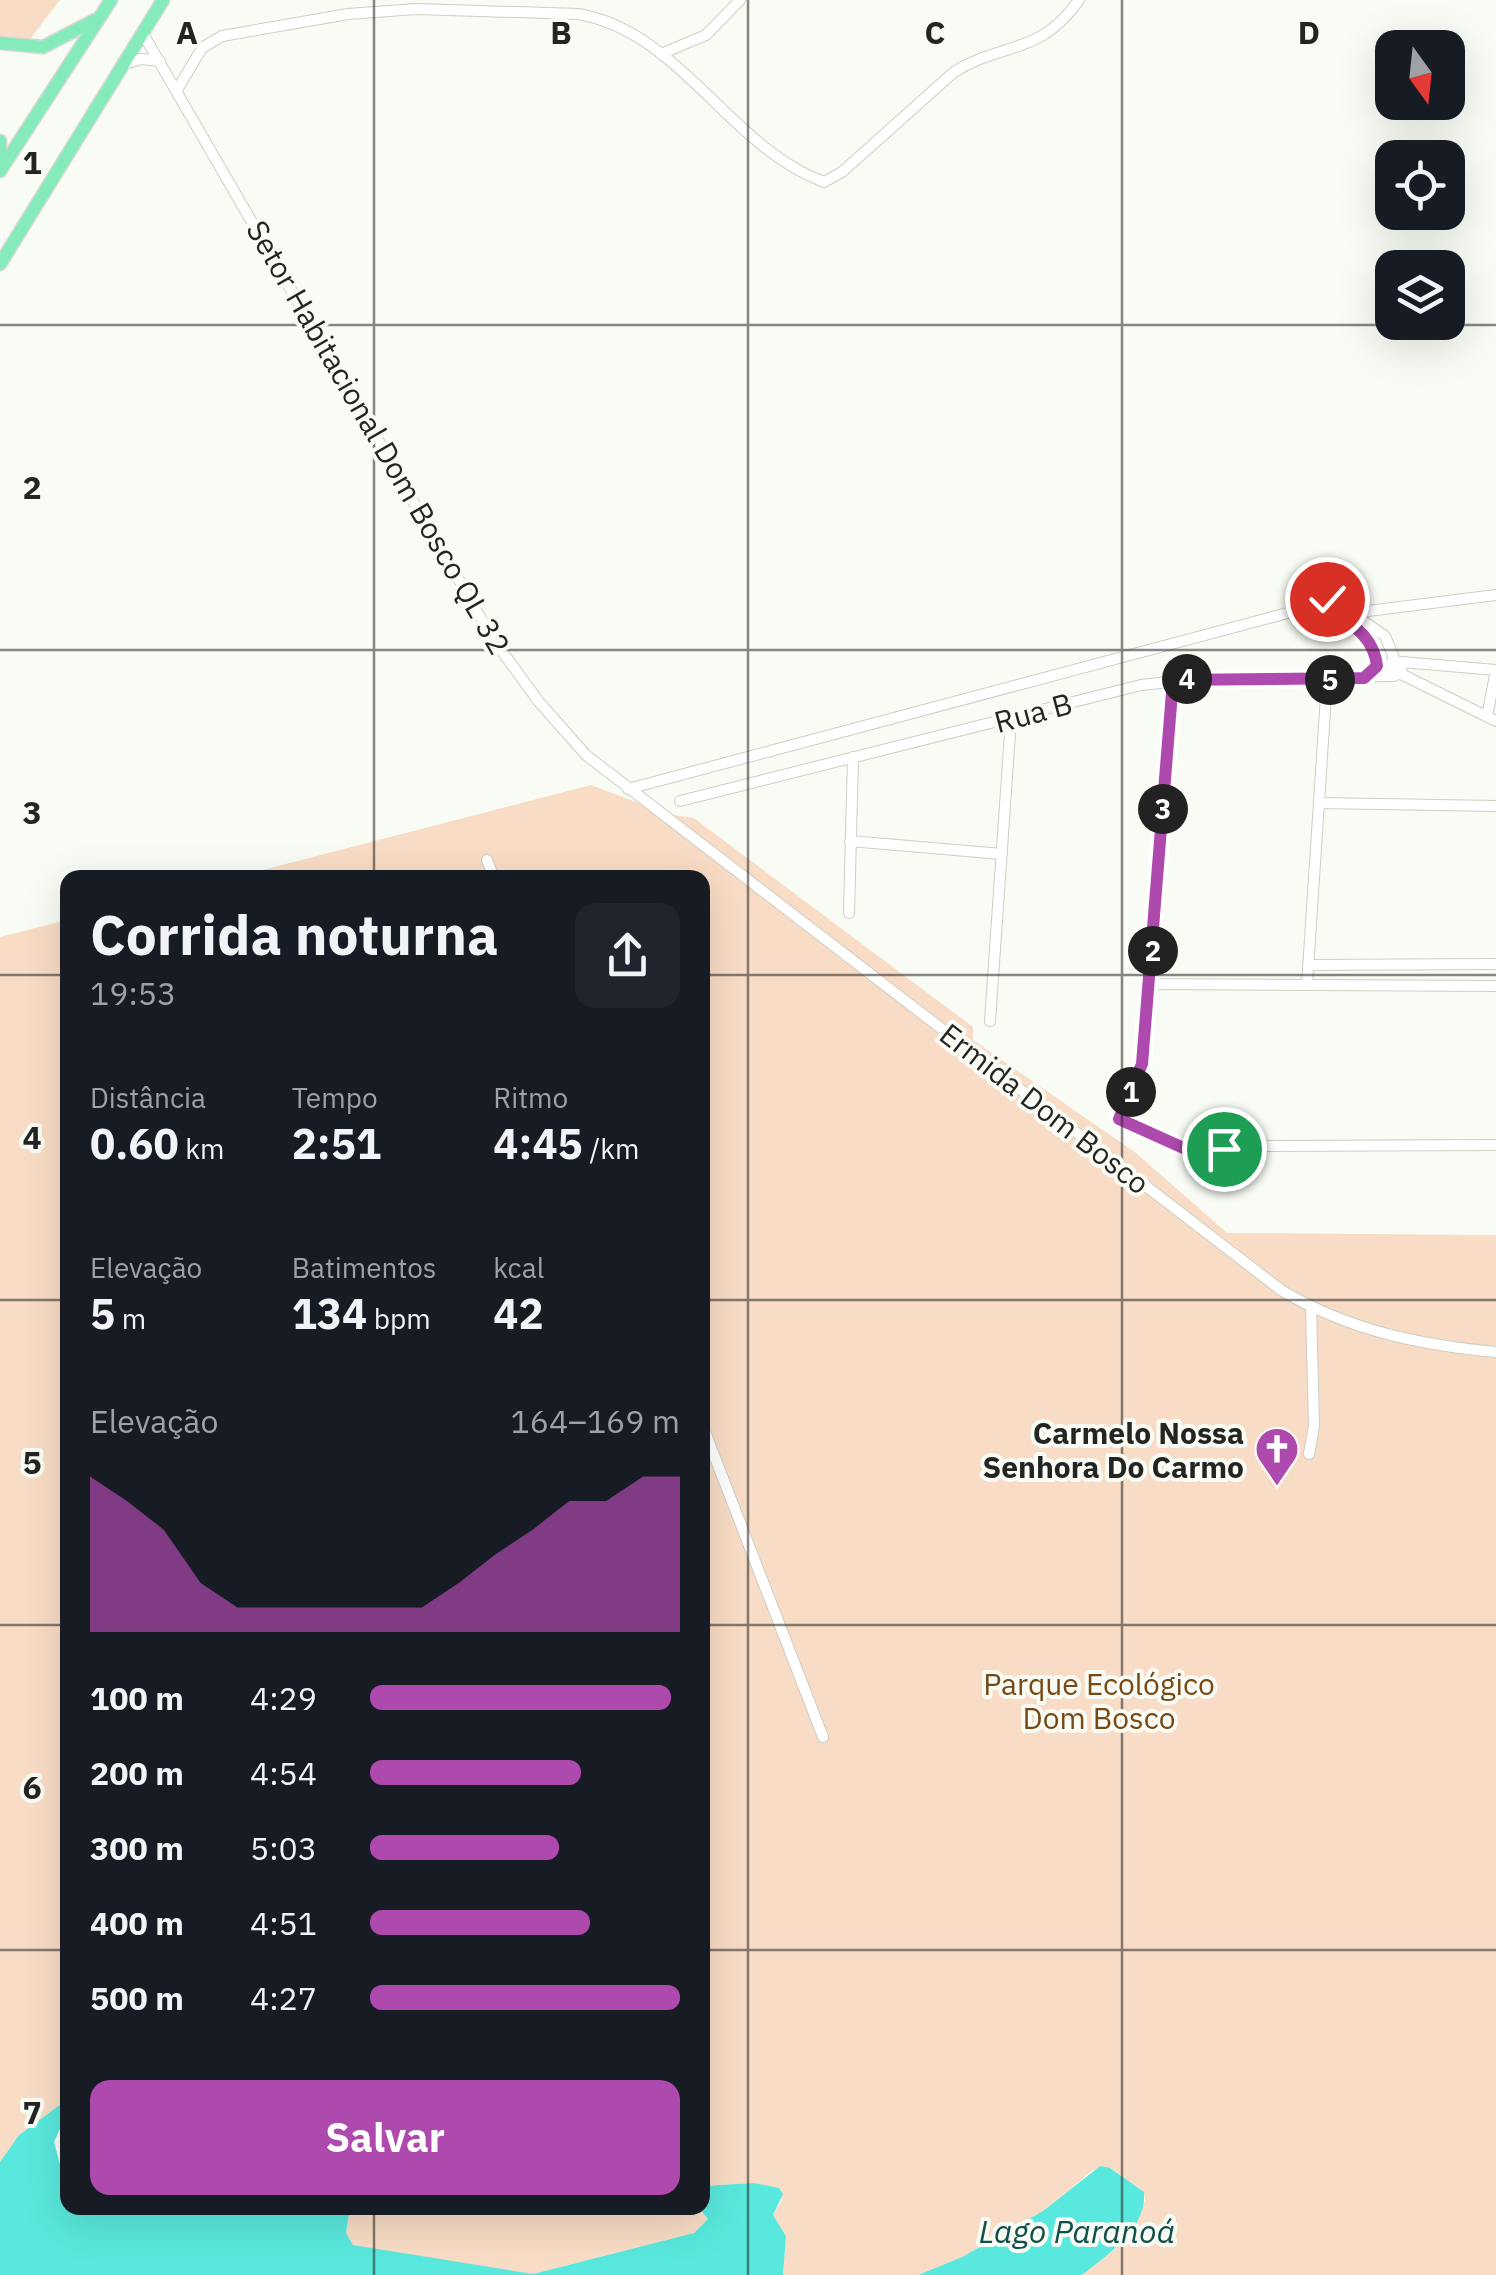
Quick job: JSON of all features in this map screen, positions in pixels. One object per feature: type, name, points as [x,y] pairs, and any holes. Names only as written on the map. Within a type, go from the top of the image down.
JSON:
[{"type":"main road","points":[[0,170],[110,0]]},
{"type":"main road","points":[[2,258],[163,0]]},
{"type":"main road","points":[[0,43],[43,47],[85,28],[101,15]]},
{"type":"main road","points":[[0,141],[0,170]]},
{"type":"street","points":[[661,54],[706,35],[740,0]]},
{"type":"street","points":[[177,90],[202,48],[222,36],[348,14],[416,9],[542,11],[602,18],[661,54],[759,145],[797,172],[824,182],[842,172],[954,72],[970,62],[1034,42],[1080,0]]},
{"type":"street","name":"Setor Habitacional Dom Bosco QL 32","points":[[142,32],[493,638],[562,730],[628,789]]},
{"type":"street","points":[[121,66],[140,59],[160,61]]},
{"type":"street","points":[[1325,604],[1328,612],[1342,607],[1383,608],[1496,595]]},
{"type":"street","points":[[628,789],[1325,604],[1330,596],[1385,636],[1396,667]]},
{"type":"street","points":[[1342,607],[1363,633],[1377,662],[1396,667],[1496,670],[1491,719],[1396,667],[1377,662]]},
{"type":"street","points":[[1364,678],[1377,662]]},
{"type":"street","name":"Rua B","points":[[680,801],[1173,680],[1364,678],[1396,667]]},
{"type":"street","points":[[1173,680],[1142,1064],[1119,1116],[1122,1123],[1174,1146],[1199,1151],[1270,1146],[1496,1145]]},
{"type":"street","points":[[1307,985],[1327,680]]},
{"type":"street","points":[[990,1021],[1011,718]]},
{"type":"street","points":[[849,913],[853,758]]},
{"type":"street","name":"Ermida Dom Bosco","points":[[628,789],[1237,1257],[1310,1307],[1402,1340],[1496,1352]]},
{"type":"street","points":[[1320,803],[1496,806]]},
{"type":"street","points":[[850,841],[1002,854]]},
{"type":"street","points":[[487,860],[491,870]]},
{"type":"street","points":[[1308,965],[1496,964]]},
{"type":"street","points":[[1150,984],[1496,986]]},
{"type":"street","points":[[1309,1454],[1314,1426],[1310,1307]]},
{"type":"street","points":[[710,1445],[823,1736]]},
{"type":"green space","points":[[0,0],[60,0],[24,47],[0,43]]},
{"type":"green space","name":"Parque Ecológico Dom Bosco","points":[[591,785],[667,814],[694,818],[973,1027],[973,1040],[1136,1153],[1227,1233],[1496,1235],[1496,2275],[1082,2275],[1115,2249],[1145,2201],[1144,2192],[1110,2168],[1093,2170],[1043,2211],[962,2257],[918,2275],[783,2275],[786,2236],[773,2215],[782,2200],[779,2188],[754,2183],[710,2186],[710,870],[263,870]]},
{"type":"green space","points":[[60,922],[60,2105],[19,2135],[0,2162],[0,937]]},
{"type":"green space","points":[[349,2215],[705,2215],[708,2219],[694,2233],[533,2274],[514,2274],[353,2245],[346,2234]]},
{"type":"water","points":[[60,2105],[60,2129],[54,2142],[60,2164],[60,2215],[349,2215],[346,2233],[353,2245],[533,2274],[694,2233],[708,2219],[705,2215],[710,2215],[710,2186],[754,2183],[779,2188],[783,2194],[773,2215],[786,2236],[783,2275],[0,2275],[0,2162],[19,2135]]},
{"type":"water","name":"Lago Paranoá","points":[[1100,2166],[1110,2168],[1144,2192],[1143,2205],[1124,2240],[1082,2275],[918,2275],[962,2257],[1043,2211]]},
{"type":"place","name":"Carmelo Nossa Senhora Do Carmo","points":[[1277,1487]]},
{"type":"route","points":[[1224,1149],[1188,1150],[1119,1119],[1142,1064],[1173,680],[1364,678],[1377,666],[1372,645],[1363,633],[1328,612],[1327,599]]}]
